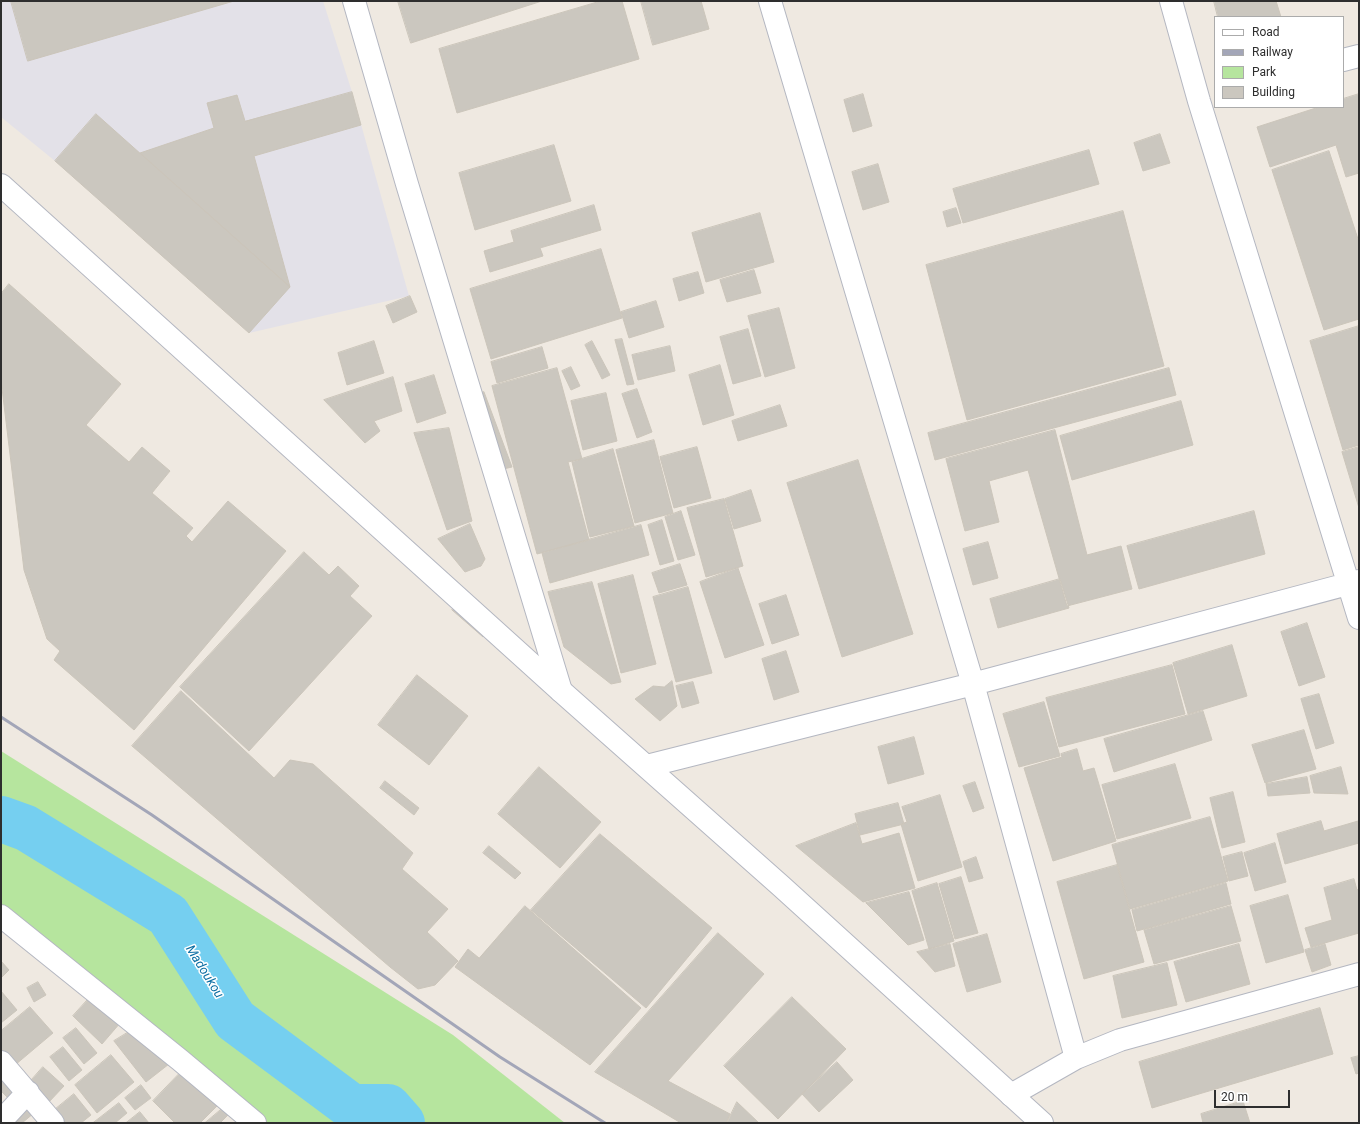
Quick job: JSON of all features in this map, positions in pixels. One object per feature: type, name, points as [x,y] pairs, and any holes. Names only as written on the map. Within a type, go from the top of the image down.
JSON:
[{"type":"street","points":[[354,1],[407,184],[561,692]]},
{"type":"street","points":[[770,1],[973,684],[1076,1058]]},
{"type":"street","points":[[1170,1],[1207,99],[1354,583],[1359,618]]},
{"type":"street","points":[[1344,60],[1359,56]]},
{"type":"street","points":[[1,185],[561,692],[647,766],[1042,1123]]},
{"type":"street","points":[[647,766],[973,684],[1354,583]]},
{"type":"street","points":[[1,916],[180,1060],[255,1123]]},
{"type":"street","points":[[1011,1095],[1076,1058],[1120,1040],[1359,974]]},
{"type":"street","points":[[1,1062],[28,1092],[52,1123]]},
{"type":"street","points":[[1,1121],[28,1092]]},
{"type":"shaded area","points":[[1,1],[323,1],[352,92],[409,296],[249,333],[55,161],[1,117]]},
{"type":"green space","points":[[1,751],[453,1035],[565,1123],[256,1123],[1,915]]},
{"type":"building","points":[[11,1],[234,1],[28,61]]},
{"type":"building","points":[[398,1],[542,1],[411,43]]},
{"type":"building","points":[[601,1],[622,1],[639,59],[457,113],[439,49]]},
{"type":"building","points":[[641,1],[701,1],[709,29],[653,45]]},
{"type":"building","points":[[1214,1],[1276,1],[1281,16],[1218,16]]},
{"type":"building","points":[[352,92],[361,125],[254,156],[290,287],[140,153],[214,128],[207,103],[237,95],[245,121]]},
{"type":"building","points":[[863,94],[872,126],[853,132],[844,100]]},
{"type":"building","points":[[1359,94],[1359,173],[1346,177],[1336,145],[1270,167],[1257,127],[1316,108],[1344,108],[1344,99]]},
{"type":"building","points":[[96,114],[290,287],[249,333],[55,161]]},
{"type":"building","points":[[1160,134],[1170,163],[1143,171],[1134,143]]},
{"type":"building","points":[[554,145],[571,201],[475,230],[459,173]]},
{"type":"building","points":[[1089,150],[1099,184],[963,223],[953,189]]},
{"type":"building","points":[[1329,151],[1359,242],[1359,319],[1324,330],[1272,170]]},
{"type":"building","points":[[878,164],[889,202],[863,210],[852,172]]},
{"type":"building","points":[[594,205],[601,230],[540,248],[543,256],[490,272],[484,251],[514,242],[511,231]]},
{"type":"building","points":[[956,208],[961,223],[947,227],[943,212]]},
{"type":"building","points":[[1123,211],[1164,366],[967,420],[926,265]]},
{"type":"building","points":[[760,213],[774,262],[706,282],[692,233]]},
{"type":"building","points":[[601,249],[622,318],[491,359],[470,289]]},
{"type":"building","points":[[754,270],[761,293],[727,302],[720,280]]},
{"type":"building","points":[[698,272],[704,293],[679,301],[673,279]]},
{"type":"building","points":[[9,284],[121,384],[86,425],[129,462],[142,447],[170,471],[152,493],[193,528],[186,536],[192,542],[228,501],[286,551],[134,730],[54,660],[60,651],[47,639],[24,570],[1,380],[1,294]]},
{"type":"building","points":[[410,296],[417,312],[393,323],[386,306]]},
{"type":"building","points":[[656,301],[664,327],[629,338],[621,312]]},
{"type":"building","points":[[779,308],[795,368],[765,377],[748,316]]},
{"type":"building","points":[[1359,326],[1359,445],[1343,450],[1310,341]]},
{"type":"building","points":[[748,329],[761,376],[733,384],[720,337]]},
{"type":"building","points":[[622,339],[634,384],[627,385],[615,340]]},
{"type":"building","points":[[374,341],[384,373],[347,385],[338,353]]},
{"type":"building","points":[[592,341],[610,375],[602,379],[585,345]]},
{"type":"building","points":[[670,346],[675,371],[638,380],[632,355]]},
{"type":"building","points":[[542,347],[548,368],[497,383],[491,362]]},
{"type":"building","points":[[720,365],[734,415],[703,425],[689,375]]},
{"type":"building","points":[[571,367],[580,386],[571,390],[562,371]]},
{"type":"building","points":[[557,368],[582,459],[568,462],[589,540],[537,554],[492,386]]},
{"type":"building","points":[[1169,368],[1176,395],[935,460],[928,433]]},
{"type":"building","points":[[434,375],[446,413],[417,423],[405,384]]},
{"type":"building","points":[[393,377],[402,411],[374,421],[380,431],[365,443],[324,400]]},
{"type":"building","points":[[637,389],[652,432],[637,438],[622,394]]},
{"type":"building","points":[[484,392],[512,467],[499,470],[474,395]]},
{"type":"building","points":[[606,393],[617,441],[583,450],[571,401]]},
{"type":"building","points":[[1181,401],[1193,445],[1072,480],[1060,436]]},
{"type":"building","points":[[780,405],[787,426],[738,441],[732,421]]},
{"type":"building","points":[[449,428],[472,521],[447,530],[414,433]]},
{"type":"building","points":[[1055,430],[1087,555],[1121,546],[1132,589],[1067,606],[1028,470],[989,481],[999,522],[965,531],[946,459]]},
{"type":"building","points":[[654,440],[673,513],[635,523],[616,450]]},
{"type":"building","points":[[697,447],[711,498],[674,508],[660,457]]},
{"type":"building","points":[[1359,447],[1359,508],[1342,452]]},
{"type":"building","points":[[613,449],[634,526],[590,537],[572,462]]},
{"type":"building","points":[[858,460],[913,634],[842,657],[787,483]]},
{"type":"building","points":[[751,490],[761,521],[734,529],[725,499]]},
{"type":"building","points":[[724,499],[743,566],[706,577],[687,508]]},
{"type":"building","points":[[681,511],[695,555],[678,560],[665,517]]},
{"type":"building","points":[[1254,511],[1265,554],[1139,589],[1127,546]]},
{"type":"building","points":[[662,520],[674,561],[660,565],[648,525]]},
{"type":"building","points":[[470,524],[485,559],[481,566],[465,572],[438,539]]},
{"type":"building","points":[[641,525],[649,555],[550,583],[542,553]]},
{"type":"building","points":[[988,542],[998,578],[973,585],[963,549]]},
{"type":"building","points":[[304,552],[329,575],[338,566],[359,586],[350,596],[372,616],[249,751],[180,687]]},
{"type":"building","points":[[680,564],[687,585],[659,593],[652,573]]},
{"type":"building","points":[[738,568],[764,645],[725,658],[700,582]]},
{"type":"building","points":[[633,575],[656,664],[621,673],[598,584]]},
{"type":"building","points":[[1060,579],[1069,608],[998,628],[990,599]]},
{"type":"building","points":[[592,582],[621,682],[611,684],[564,647],[548,592]]},
{"type":"building","points":[[688,587],[712,673],[676,682],[653,597]]},
{"type":"building","points":[[786,595],[799,635],[772,644],[759,604]]},
{"type":"building","points":[[458,604],[489,631],[483,637],[452,610]]},
{"type":"building","points":[[1307,623],[1325,677],[1299,686],[1281,632]]},
{"type":"building","points":[[1232,645],[1247,696],[1188,714],[1173,663]]},
{"type":"building","points":[[786,651],[799,692],[774,700],[762,659]]},
{"type":"building","points":[[1172,665],[1185,714],[1059,747],[1046,698]]},
{"type":"building","points":[[417,675],[468,716],[429,765],[378,725]]},
{"type":"building","points":[[672,681],[677,706],[660,721],[635,699],[653,686],[664,687]]},
{"type":"building","points":[[693,682],[699,703],[682,708],[676,686]]},
{"type":"building","points":[[181,691],[274,778],[290,760],[313,764],[413,853],[402,869],[448,909],[427,932],[458,961],[435,985],[418,989],[390,967],[132,746]]},
{"type":"building","points":[[1319,694],[1334,743],[1316,749],[1301,699]]},
{"type":"building","points":[[1044,702],[1060,756],[1019,767],[1003,714]]},
{"type":"building","points":[[1203,711],[1212,740],[1114,772],[1104,739]]},
{"type":"building","points":[[1304,730],[1316,769],[1265,783],[1252,745]]},
{"type":"building","points":[[914,737],[924,774],[888,784],[878,747]]},
{"type":"building","points":[[1077,749],[1083,771],[1094,768],[1116,841],[1053,861],[1024,768],[1062,757],[1061,754]]},
{"type":"building","points":[[1175,764],[1191,818],[1117,839],[1102,785]]},
{"type":"building","points":[[539,767],[601,822],[560,868],[498,814]]},
{"type":"building","points":[[1341,767],[1348,794],[1314,793],[1310,776]]},
{"type":"building","points":[[1307,777],[1310,793],[1268,796],[1266,784]]},
{"type":"building","points":[[385,781],[419,808],[414,815],[380,788]]},
{"type":"building","points":[[975,782],[984,808],[973,812],[963,786]]},
{"type":"building","points":[[1233,792],[1245,842],[1222,848],[1210,798]]},
{"type":"building","points":[[940,795],[962,867],[918,881],[901,824],[907,822],[902,807]]},
{"type":"building","points":[[898,803],[904,824],[860,835],[855,814]]},
{"type":"building","points":[[1210,817],[1228,881],[1130,909],[1112,845]]},
{"type":"building","points":[[1321,821],[1324,831],[1358,821],[1359,843],[1285,864],[1277,834]]},
{"type":"building","points":[[856,823],[862,844],[899,833],[915,888],[863,902],[796,846]]},
{"type":"building","points":[[600,834],[712,928],[646,1008],[531,910]]},
{"type":"building","points":[[1275,843],[1286,882],[1255,891],[1244,853]]},
{"type":"building","points":[[489,846],[521,873],[515,879],[483,853]]},
{"type":"building","points":[[1242,852],[1248,876],[1229,881],[1223,857]]},
{"type":"building","points":[[976,857],[983,878],[969,882],[963,862]]},
{"type":"building","points":[[1117,865],[1144,962],[1084,979],[1057,882]]},
{"type":"building","points":[[961,877],[978,933],[955,939],[939,884]]},
{"type":"building","points":[[1354,879],[1357,890],[1359,889],[1359,933],[1311,947],[1305,928],[1332,920],[1324,888]]},
{"type":"building","points":[[937,883],[954,941],[929,949],[912,891]]},
{"type":"building","points":[[1226,883],[1231,904],[1137,931],[1132,910]]},
{"type":"building","points":[[909,892],[924,940],[908,945],[866,903]]},
{"type":"building","points":[[1288,895],[1304,952],[1266,963],[1250,906]]},
{"type":"building","points":[[525,906],[641,1008],[590,1065],[455,967],[468,949],[479,958]]},
{"type":"building","points":[[1231,906],[1241,941],[1154,964],[1144,930]]},
{"type":"building","points":[[718,933],[764,974],[668,1081],[730,1114],[726,1123],[681,1123],[595,1072]]},
{"type":"building","points":[[987,934],[1001,982],[967,992],[953,944]]},
{"type":"building","points":[[950,944],[955,966],[935,972],[917,952]]},
{"type":"building","points":[[1239,944],[1250,984],[1186,1002],[1174,962]]},
{"type":"building","points":[[1325,944],[1331,965],[1312,972],[1305,950]]},
{"type":"building","points":[[1,961],[9,970],[1,978]]},
{"type":"building","points":[[1167,963],[1177,1005],[1122,1018],[1113,976]]},
{"type":"building","points":[[38,982],[46,995],[34,1002],[27,988]]},
{"type":"building","points":[[1,991],[17,1010],[1,1023]]},
{"type":"building","points":[[92,995],[121,1022],[102,1044],[73,1016]]},
{"type":"building","points":[[792,997],[846,1049],[778,1119],[724,1066]]},
{"type":"building","points":[[30,1007],[53,1033],[15,1065],[1,1048],[1,1031]]},
{"type":"building","points":[[1320,1008],[1333,1054],[1152,1108],[1139,1062]]},
{"type":"building","points":[[76,1028],[97,1053],[84,1064],[63,1038]]},
{"type":"building","points":[[132,1030],[169,1064],[146,1082],[114,1041]]},
{"type":"building","points":[[63,1047],[82,1070],[69,1081],[50,1057]]},
{"type":"building","points":[[111,1055],[134,1082],[97,1113],[75,1085]]},
{"type":"building","points":[[1359,1056],[1359,1073],[1356,1074],[1351,1058]]},
{"type":"building","points":[[837,1062],[853,1080],[819,1112],[802,1094]]},
{"type":"building","points":[[43,1067],[64,1086],[48,1103],[28,1084]]},
{"type":"building","points":[[1,1069],[22,1090],[11,1101],[1,1091]]},
{"type":"building","points":[[181,1072],[217,1106],[200,1123],[175,1123],[153,1101]]},
{"type":"building","points":[[141,1085],[151,1098],[135,1110],[125,1098]]},
{"type":"building","points":[[74,1094],[91,1115],[81,1123],[61,1123],[52,1112]]},
{"type":"building","points":[[24,1101],[34,1113],[22,1123],[2,1123]]},
{"type":"building","points":[[1243,1101],[1250,1123],[1203,1123],[1201,1114]]},
{"type":"building","points":[[737,1102],[759,1123],[727,1123]]},
{"type":"building","points":[[119,1103],[127,1113],[115,1123],[93,1123]]},
{"type":"building","points":[[223,1108],[228,1115],[220,1123],[205,1123]]},
{"type":"building","points":[[140,1112],[149,1123],[126,1123]]},
{"type":"waterway","name":"Madoukou","points":[[1,819],[26,828],[168,915],[235,1020],[352,1107],[388,1107],[402,1123]]},
{"type":"railway","points":[[1,717],[152,815],[500,1057],[605,1123]]}]
